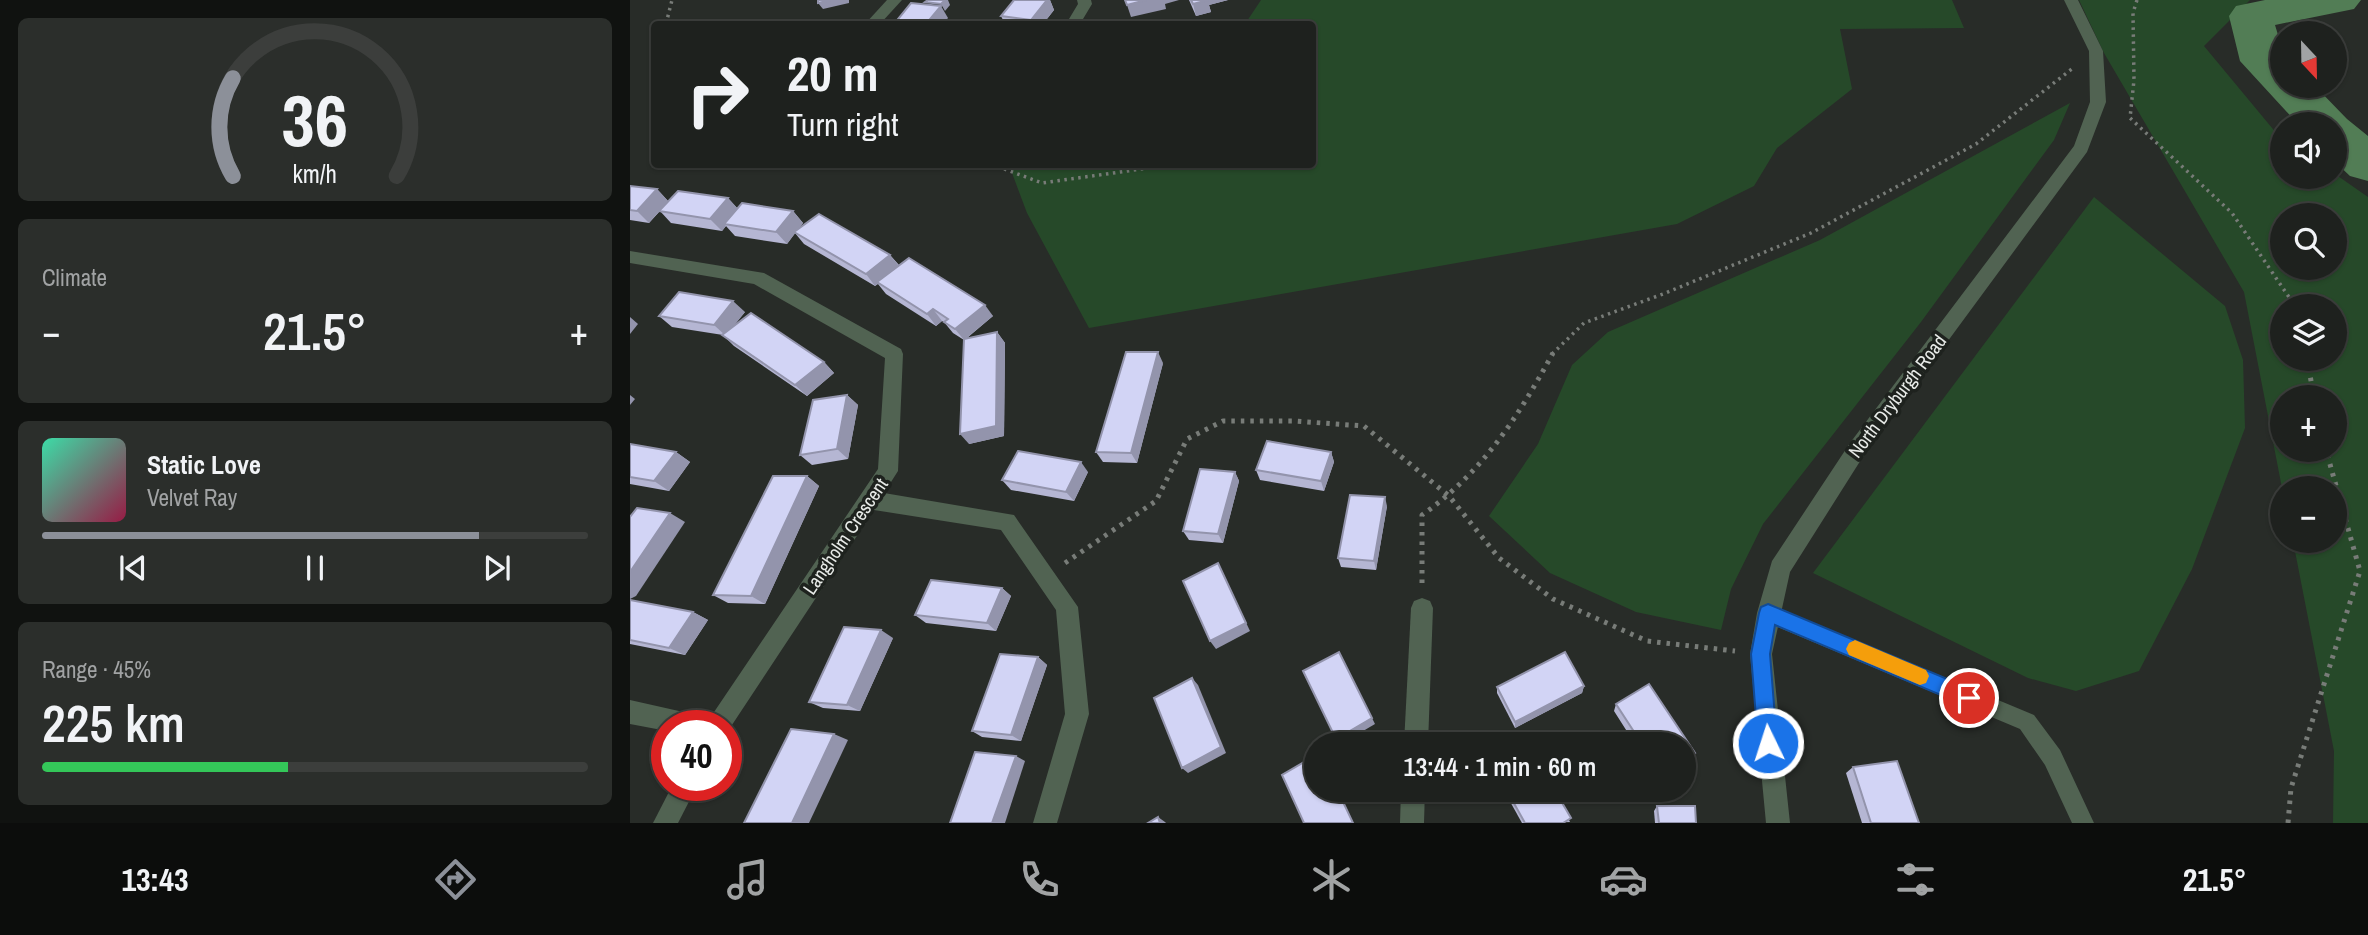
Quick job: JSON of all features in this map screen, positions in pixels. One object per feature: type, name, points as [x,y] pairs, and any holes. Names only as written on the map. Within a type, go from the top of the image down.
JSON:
[{"type":"street","points":[[875,21],[895,0]]},
{"type":"street","points":[[1075,21],[1085,4],[1084,0]]},
{"type":"street","name":"North Dryburgh Road","points":[[1778,823],[1761,654],[1780,568],[1857,449],[2081,148],[2098,102],[2096,51],[2071,0]]},
{"type":"street","name":"Langholm Crescent","points":[[630,257],[758,278],[894,354],[888,471],[729,710]]},
{"type":"street","points":[[869,500],[1007,522],[1067,607],[1077,714],[1045,823]]},
{"type":"street","points":[[1417,732],[1422,608]]},
{"type":"street","points":[[630,712],[651,716]]},
{"type":"street","points":[[664,823],[676,801]]},
{"type":"street","points":[[1412,823],[1413,802]]},
{"type":"lane","points":[[1768,613],[2027,722],[2043,739],[2056,761],[2083,823]]},
{"type":"path","points":[[667,21],[672,0]]},
{"type":"path","points":[[2137,0],[2133,13],[2134,80],[2130,118],[2232,213],[2287,294]]},
{"type":"path","points":[[1422,608],[1422,515],[1449,496],[1480,463],[1520,413],[1553,352],[1584,323],[1663,295],[1811,233],[1976,144],[2096,51]]},
{"type":"path","points":[[1002,168],[1042,183],[1149,168]]},
{"type":"path","points":[[1045,576],[1156,501],[1187,439],[1223,421],[1294,421],[1364,426],[1449,496],[1499,558],[1553,599],[1647,641],[1761,654]]},
{"type":"path","points":[[2288,823],[2291,789],[2360,571],[2329,462]]},
{"type":"green space","points":[[1261,0],[1952,0],[1964,28],[1840,29],[1852,89],[1777,148],[1754,186],[1677,224],[1089,328],[1027,213],[1010,168],[1316,168],[1316,21],[1247,21]]},
{"type":"green space","points":[[2079,0],[2250,0],[2204,46],[2270,126],[2270,189],[2347,189],[2347,182],[2368,197],[2368,823],[2333,823],[2334,751],[2295,553],[2347,553],[2347,476],[2280,476],[2277,462],[2347,462],[2347,385],[2270,385],[2270,426],[2244,292],[2104,53]]},
{"type":"green space","points":[[2070,103],[2054,140],[1921,322],[1763,524],[1731,589],[1721,630],[1636,612],[1550,573],[1489,516],[1538,444],[1572,365],[1608,332],[1820,240]]},
{"type":"green space","points":[[2094,197],[2225,306],[2243,360],[2245,428],[2192,569],[2139,671],[2076,691],[2028,678],[1813,573]]},
{"type":"building","points":[[945,0],[941,4],[925,2]]},
{"type":"building","points":[[1014,0],[1047,0],[1031,20],[1001,16]]},
{"type":"building","points":[[1125,0],[1146,0],[1127,5]]},
{"type":"building","points":[[1191,0],[1208,0],[1193,4]]},
{"type":"building","points":[[911,3],[941,6],[928,21],[896,21]]},
{"type":"building","points":[[630,186],[657,189],[637,211],[630,210]]},
{"type":"building","points":[[678,191],[728,198],[710,219],[659,211]]},
{"type":"building","points":[[742,203],[793,211],[776,232],[724,224]]},
{"type":"building","points":[[819,214],[890,255],[866,274],[794,232]]},
{"type":"building","points":[[909,258],[985,305],[955,329],[944,322],[948,319],[933,309],[927,314],[877,282]]},
{"type":"building","points":[[679,292],[733,301],[714,325],[659,316]]},
{"type":"building","points":[[751,313],[824,362],[795,385],[722,335]]},
{"type":"building","points":[[997,332],[996,426],[960,434],[964,339]]},
{"type":"building","points":[[1126,352],[1158,352],[1131,453],[1096,452]]},
{"type":"building","points":[[847,395],[837,449],[800,455],[813,400]]},
{"type":"building","points":[[1267,441],[1331,452],[1321,481],[1256,470]]},
{"type":"building","points":[[630,444],[676,452],[654,481],[630,477]]},
{"type":"building","points":[[1018,451],[1081,462],[1066,492],[1002,480]]},
{"type":"building","points":[[1200,469],[1235,472],[1218,534],[1183,531]]},
{"type":"building","points":[[773,476],[807,476],[751,596],[713,595]]},
{"type":"building","points":[[1350,495],[1385,497],[1374,561],[1338,558]]},
{"type":"building","points":[[637,508],[670,513],[630,572],[630,517]]},
{"type":"building","points":[[1218,563],[1246,623],[1210,641],[1183,581]]},
{"type":"building","points":[[931,580],[1002,588],[987,623],[915,615]]},
{"type":"building","points":[[630,600],[693,612],[669,648],[630,640]]},
{"type":"building","points":[[844,627],[881,630],[847,705],[809,702]]},
{"type":"building","points":[[1339,652],[1372,718],[1348,732],[1333,732],[1303,671]]},
{"type":"building","points":[[1565,652],[1584,686],[1515,722],[1497,687]]},
{"type":"building","points":[[1000,654],[1038,657],[1011,735],[972,731]]},
{"type":"building","points":[[1192,678],[1221,747],[1182,768],[1154,698]]},
{"type":"building","points":[[1649,684],[1681,732],[1634,732],[1616,704]]},
{"type":"building","points":[[791,729],[834,734],[792,823],[744,823]]},
{"type":"building","points":[[975,752],[1016,756],[992,823],[950,823]]},
{"type":"building","points":[[1897,761],[1919,823],[1871,823],[1853,767]]},
{"type":"building","points":[[1304,762],[1304,802],[1343,802],[1353,823],[1304,823],[1282,775]]},
{"type":"building","points":[[1513,802],[1562,802],[1571,818],[1563,823],[1525,823]]},
{"type":"building","points":[[1657,806],[1695,806],[1696,823],[1659,823]]},
{"type":"building","points":[[1158,817],[1160,823],[1148,823]]},
{"type":"waterway","points":[[2270,68],[2263,61],[2251,16],[2339,0]]},
{"type":"waterway","points":[[2300,98],[2314,112]]},
{"type":"waterway","points":[[2347,144],[2368,164]]},
{"type":"slow traffic","points":[[1855,649],[1920,676]]},
{"type":"route","points":[[1768,743],[1761,654],[1768,613],[1969,698]]}]
